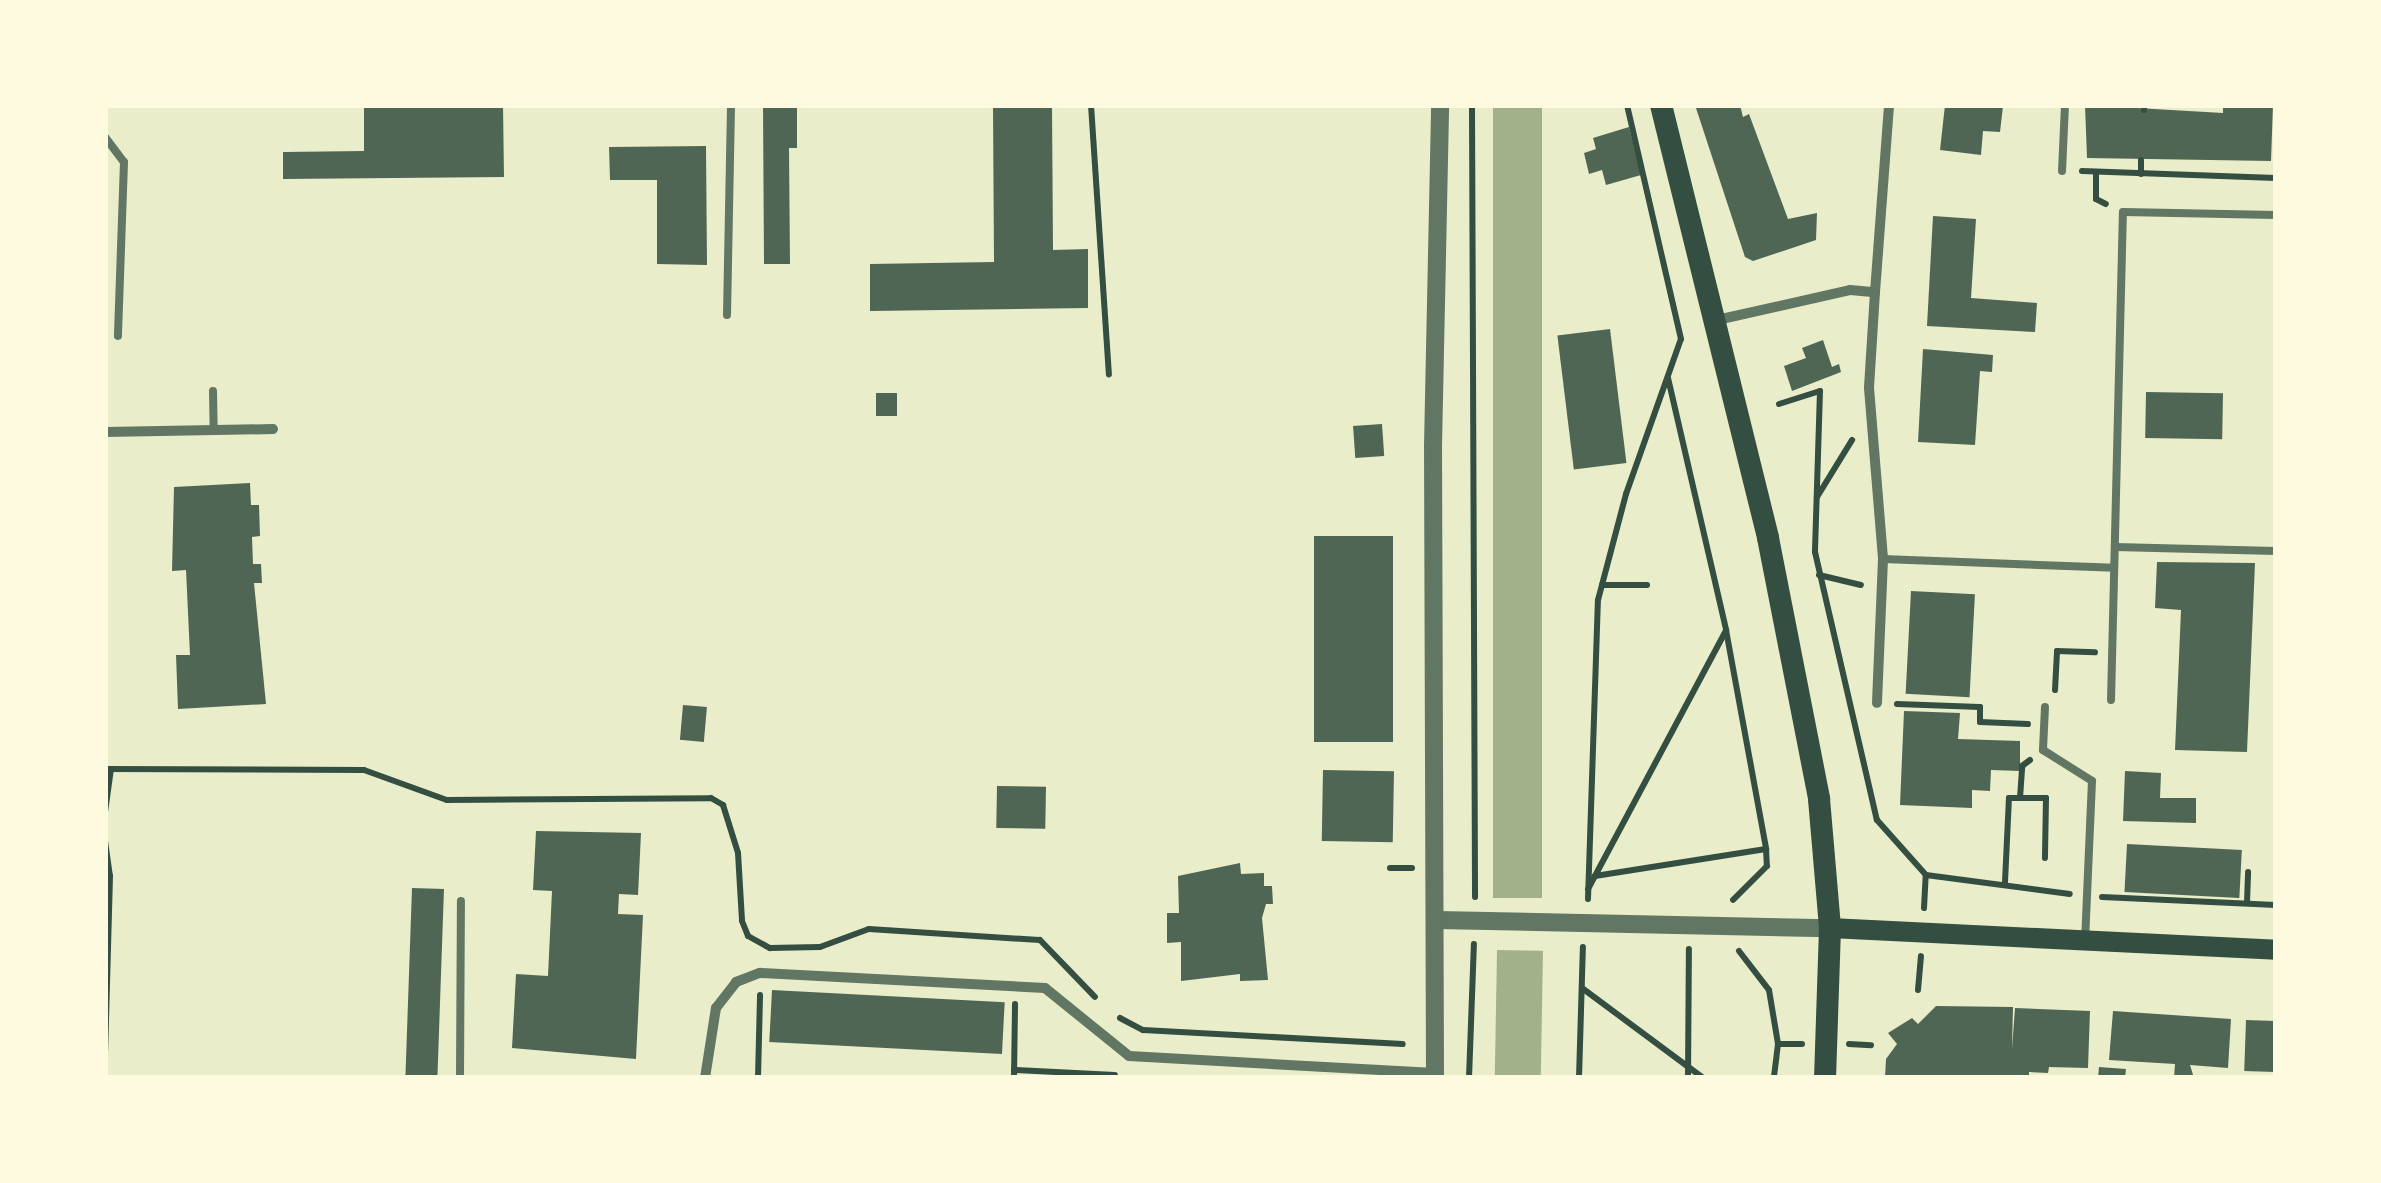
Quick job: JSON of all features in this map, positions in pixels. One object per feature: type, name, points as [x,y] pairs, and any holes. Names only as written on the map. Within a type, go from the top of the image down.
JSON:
[{"type":"main road","points":[[1660,105],[1717,320],[1790,636],[1824,826],[1830,928],[1825,1078]]},
{"type":"main road","points":[[1830,928],[2276,950]]},
{"type":"street","points":[[705,1078],[716,1008],[736,982],[760,973],[1016,984],[1059,994],[1118,1052],[1435,1075],[1432,446],[1440,105]]},
{"type":"street","points":[[1876,703],[1883,560],[1872,416],[1875,292],[1889,105]]},
{"type":"street","points":[[1717,320],[1850,290],[1875,292]]},
{"type":"street","points":[[105,432],[273,429]]},
{"type":"street","points":[[1437,920],[1830,928]]},
{"type":"lane","points":[[727,316],[731,105]]},
{"type":"lane","points":[[2062,171],[2065,105]]},
{"type":"lane","points":[[105,137],[124,162],[118,336]]},
{"type":"lane","points":[[2111,700],[2123,212],[2276,215]]},
{"type":"lane","points":[[212,391],[214,430]]},
{"type":"lane","points":[[2115,548],[2276,551]]},
{"type":"lane","points":[[1883,560],[2114,568]]},
{"type":"lane","points":[[2045,707],[2043,750],[2092,781],[2085,939]]},
{"type":"lane","points":[[460,1078],[461,901]]},
{"type":"path","points":[[1091,105],[1109,374]]},
{"type":"path","points":[[1469,1078],[1482,920],[1476,869],[1472,105]]},
{"type":"path","points":[[1608,902],[1589,901],[1587,890],[1591,673],[1602,585],[1681,324],[1628,105]]},
{"type":"path","points":[[2141,160],[2141,174]]},
{"type":"path","points":[[2062,171],[2276,178]]},
{"type":"path","points":[[2096,172],[2096,189]]},
{"type":"path","points":[[1668,376],[1726,630],[1766,849],[1767,866],[1742,896],[1726,903]]},
{"type":"path","points":[[1779,404],[1820,391],[1816,498],[1819,575],[1877,820],[1926,874],[2005,882],[2087,897],[2276,905]]},
{"type":"path","points":[[1816,498],[1840,454],[1872,416]]},
{"type":"path","points":[[1819,575],[1881,590]]},
{"type":"path","points":[[1602,585],[1647,585]]},
{"type":"path","points":[[1587,890],[1726,630]]},
{"type":"path","points":[[2045,707],[2054,707],[2056,651],[2112,653]]},
{"type":"path","points":[[1853,714],[1876,703],[1980,707],[1980,722],[2044,724]]},
{"type":"path","points":[[2020,798],[2022,766],[2043,750]]},
{"type":"path","points":[[105,812],[108,769],[364,770],[448,800],[711,798],[723,804],[738,853],[742,921],[748,936],[770,948],[820,947],[870,930],[1040,940],[1098,1000]]},
{"type":"path","points":[[2005,882],[2008,798],[2046,798],[2045,858]]},
{"type":"path","points":[[105,841],[105,1050]]},
{"type":"path","points":[[1595,876],[1766,849]]},
{"type":"path","points":[[2247,903],[2248,872]]},
{"type":"path","points":[[1580,1078],[1584,946],[1601,946]]},
{"type":"path","points":[[1672,948],[1707,950]]},
{"type":"path","points":[[1688,1078],[1690,948]]},
{"type":"path","points":[[1724,950],[1740,951],[1769,990],[1778,1044],[1774,1078]]},
{"type":"path","points":[[758,1078],[760,973]]},
{"type":"path","points":[[1016,984],[1014,1074],[1120,1075]]},
{"type":"path","points":[[1582,988],[1688,1061],[1703,1078]]},
{"type":"path","points":[[1110,1012],[1143,1030],[1402,1044]]},
{"type":"shaded area","points":[[1493,105],[1542,105],[1542,898],[1493,898]]},
{"type":"shaded area","points":[[1497,950],[1543,951],[1541,1078],[1495,1078]]},
{"type":"building","points":[[364,105],[503,105],[504,177],[283,179],[283,152],[364,151]]},
{"type":"building","points":[[763,105],[797,105],[797,148],[789,148],[790,264],[764,264]]},
{"type":"building","points":[[993,105],[1052,105],[1053,250],[1088,249],[1088,308],[870,311],[870,264],[994,262]]},
{"type":"building","points":[[1695,105],[1740,105],[1743,117],[1749,114],[1788,219],[1817,213],[1816,240],[1753,261],[1745,257]]},
{"type":"building","points":[[1945,105],[2003,106],[2000,132],[1983,131],[1981,155],[1940,150]]},
{"type":"building","points":[[2085,105],[2223,113],[2223,105],[2273,105],[2271,161],[2087,158]]},
{"type":"building","points":[[1629,127],[1641,175],[1606,185],[1602,170],[1589,174],[1584,153],[1596,149],[1593,138]]},
{"type":"building","points":[[706,146],[707,265],[657,264],[657,180],[610,180],[609,147]]},
{"type":"building","points":[[1933,216],[1976,219],[1971,298],[2037,303],[2035,332],[1927,326]]},
{"type":"building","points":[[1610,329],[1626,463],[1574,469],[1557,335]]},
{"type":"building","points":[[1823,340],[1832,367],[1839,364],[1841,372],[1792,391],[1784,366],[1806,358],[1802,348]]},
{"type":"building","points":[[1923,349],[1993,355],[1992,372],[1980,371],[1975,445],[1918,442]]},
{"type":"building","points":[[2146,392],[2223,393],[2222,439],[2145,438]]},
{"type":"building","points":[[876,393],[897,393],[897,416],[876,416]]},
{"type":"building","points":[[1382,424],[1384,456],[1355,458],[1353,426]]},
{"type":"building","points":[[250,483],[251,505],[259,505],[260,536],[252,537],[253,564],[261,564],[262,583],[254,583],[266,704],[178,709],[176,655],[190,655],[186,570],[172,571],[174,487]]},
{"type":"building","points":[[1314,536],[1393,536],[1393,742],[1314,742]]},
{"type":"building","points":[[2157,562],[2255,563],[2247,752],[2175,750],[2181,610],[2155,608]]},
{"type":"building","points":[[1911,591],[1975,594],[1970,697],[1906,694]]},
{"type":"building","points":[[683,705],[707,707],[704,742],[680,740]]},
{"type":"building","points":[[1904,711],[1960,713],[1958,739],[2020,741],[2020,771],[1991,770],[1990,791],[1972,790],[1972,808],[1900,805]]},
{"type":"building","points":[[1323,770],[1394,771],[1393,842],[1322,841]]},
{"type":"building","points":[[2125,771],[2161,773],[2160,798],[2196,798],[2196,823],[2123,821]]},
{"type":"building","points":[[997,786],[1046,787],[1045,829],[996,828]]},
{"type":"building","points":[[536,831],[641,833],[638,895],[619,894],[618,914],[643,915],[636,1059],[512,1048],[516,974],[548,976],[552,891],[533,890]]},
{"type":"building","points":[[2127,844],[2242,850],[2239,898],[2124,892]]},
{"type":"building","points":[[1240,863],[1241,874],[1264,873],[1264,886],[1272,886],[1273,904],[1266,904],[1262,918],[1268,980],[1240,981],[1240,974],[1181,981],[1181,942],[1167,943],[1167,913],[1179,913],[1178,876]]},
{"type":"building","points":[[412,888],[444,889],[437,1078],[405,1078]]},
{"type":"building","points":[[772,990],[1005,1002],[1002,1054],[769,1042]]},
{"type":"building","points":[[1936,1006],[2013,1007],[2012,1049],[2015,1008],[2090,1011],[2088,1068],[2049,1067],[2048,1073],[2029,1072],[2029,1078],[1885,1078],[1886,1059],[1897,1044],[1888,1033],[1912,1018],[1918,1024]]},
{"type":"building","points":[[2113,1011],[2231,1019],[2228,1068],[2190,1065],[2194,1078],[2174,1078],[2175,1064],[2109,1060]]},
{"type":"building","points":[[2246,1020],[2276,1021],[2274,1072],[2244,1071]]},
{"type":"building","points":[[2099,1067],[2126,1069],[2125,1078],[2098,1078]]}]
